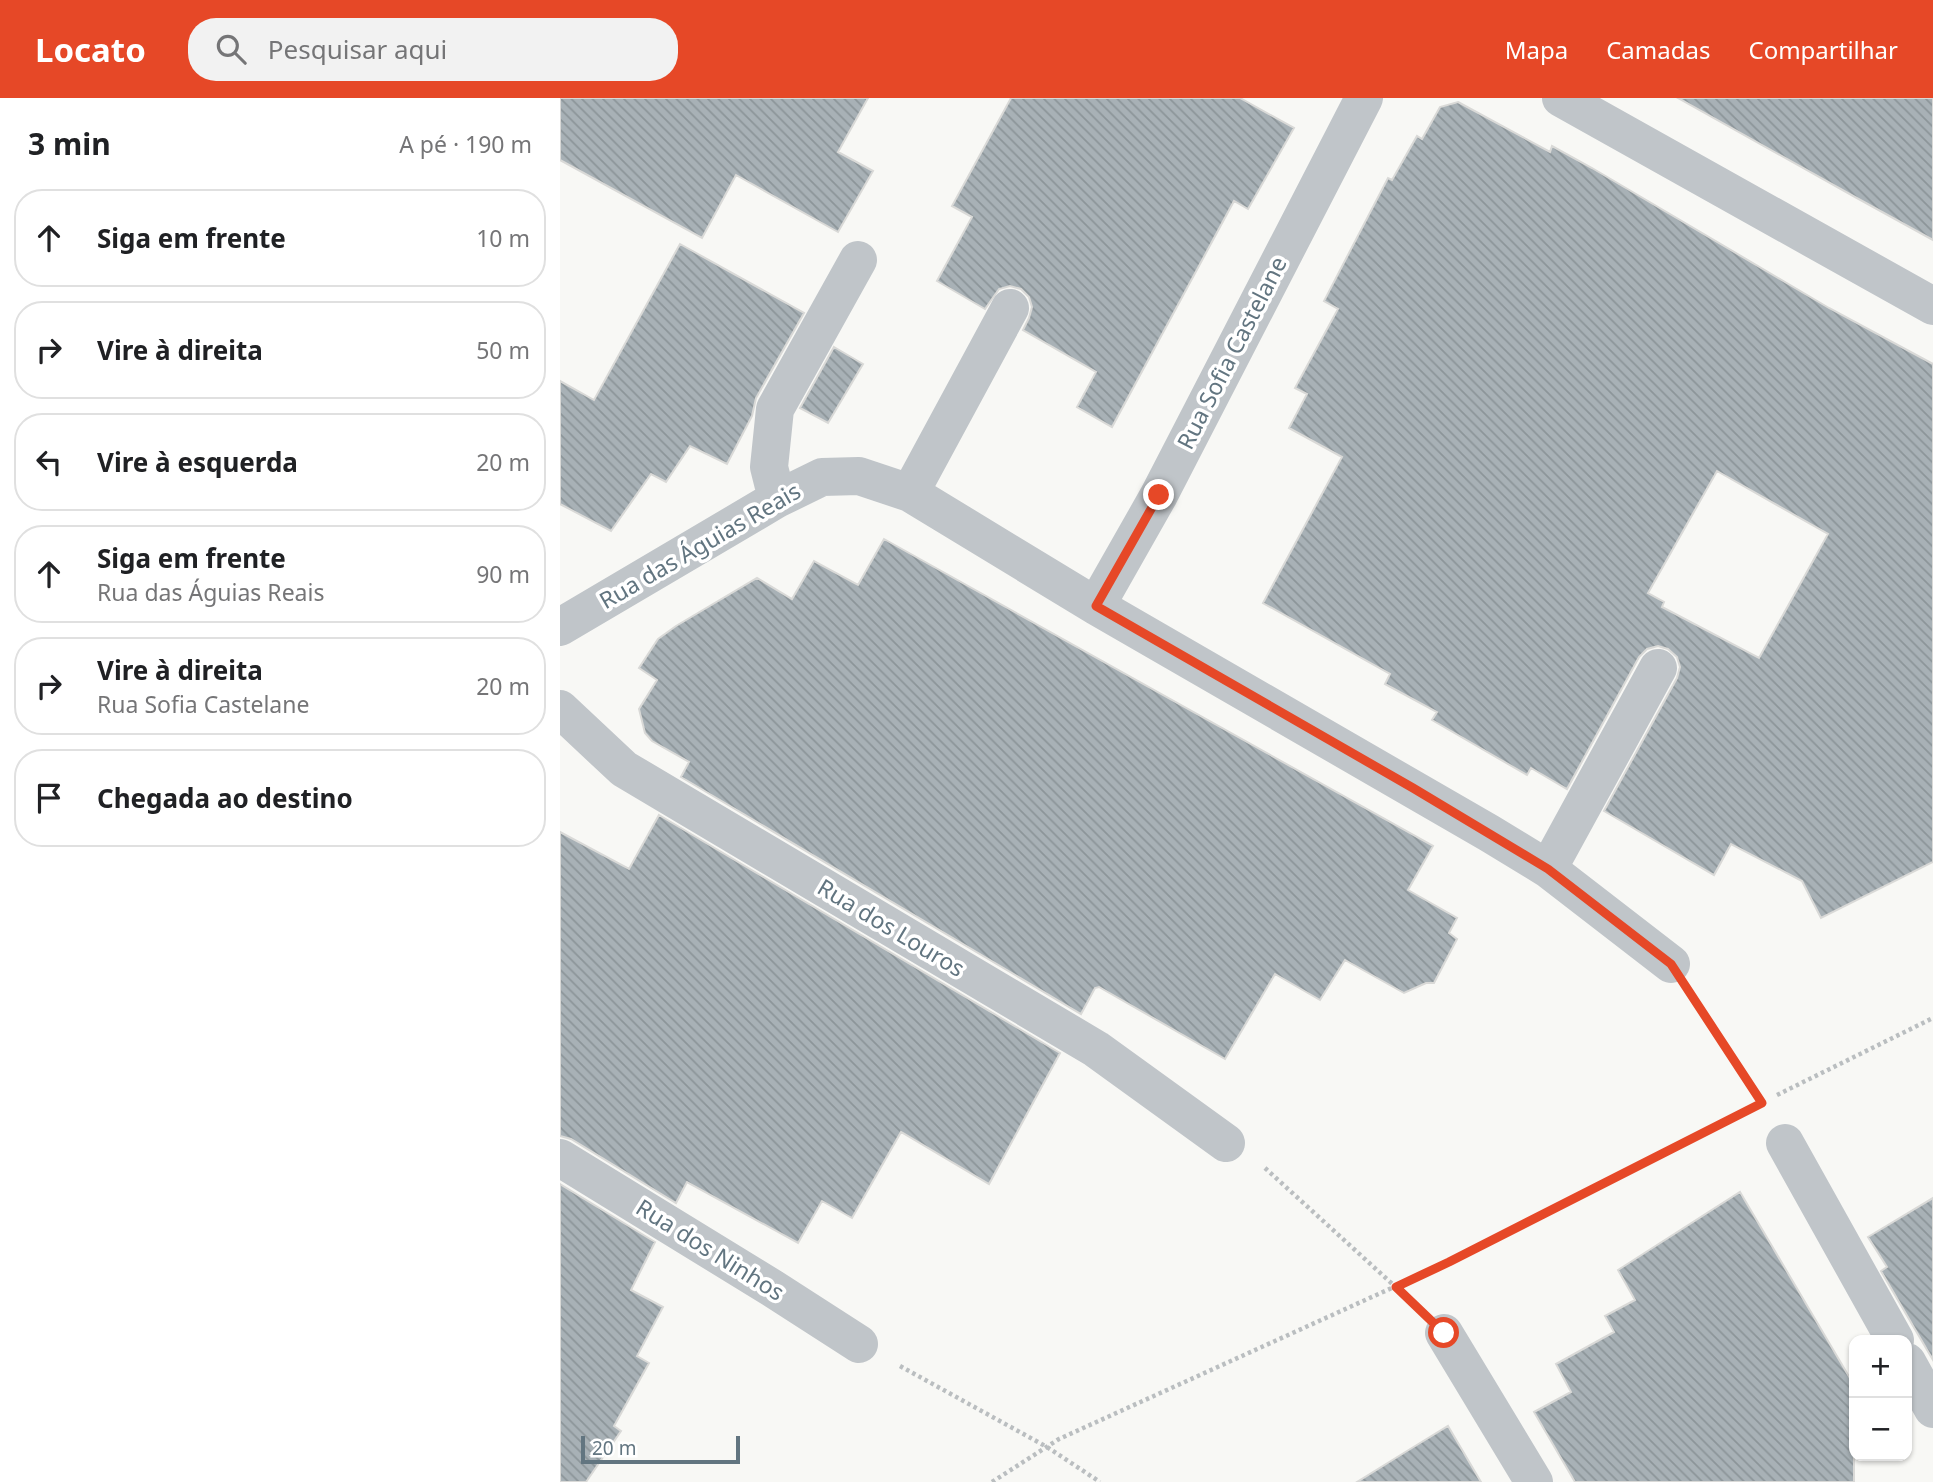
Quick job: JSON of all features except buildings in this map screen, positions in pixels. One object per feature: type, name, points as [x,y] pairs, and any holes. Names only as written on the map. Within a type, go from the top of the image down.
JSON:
[{"type":"street","name":"Rua Sofia Castelane","points":[[1096,606],[1159,495],[1364,98]]},
{"type":"street","points":[[1561,98],[1933,306]]},
{"type":"street","points":[[777,499],[769,467],[775,409],[858,260]]},
{"type":"street","points":[[910,493],[1010,308]]},
{"type":"street","name":"Rua das Águias Reais","points":[[560,627],[777,499],[822,477],[859,476],[910,493],[1096,606],[1413,788],[1548,869],[1671,964]]},
{"type":"street","points":[[1548,869],[1658,668]]},
{"type":"street","name":"Rua dos Louros","points":[[560,709],[624,769],[1096,1049],[1226,1143]]},
{"type":"street","points":[[1786,1143],[1892,1335]]},
{"type":"street","name":"Rua dos Ninhos","points":[[560,1158],[859,1344]]},
{"type":"street","points":[[1444,1333],[1534,1482]]},
{"type":"street","points":[[1912,1371],[1933,1409]]},
{"type":"path","points":[[1671,964],[1786,1143]]},
{"type":"path","points":[[992,1482],[1059,1439],[1449,1262],[1933,1018]]},
{"type":"path","points":[[1226,1143],[1263,1165],[1444,1333]]},
{"type":"path","points":[[859,1344],[1046,1447],[1100,1482]]},
{"type":"route","points":[[1159,495],[1096,606],[1413,788],[1548,869],[1671,964],[1762,1103],[1396,1287],[1444,1333]]}]
